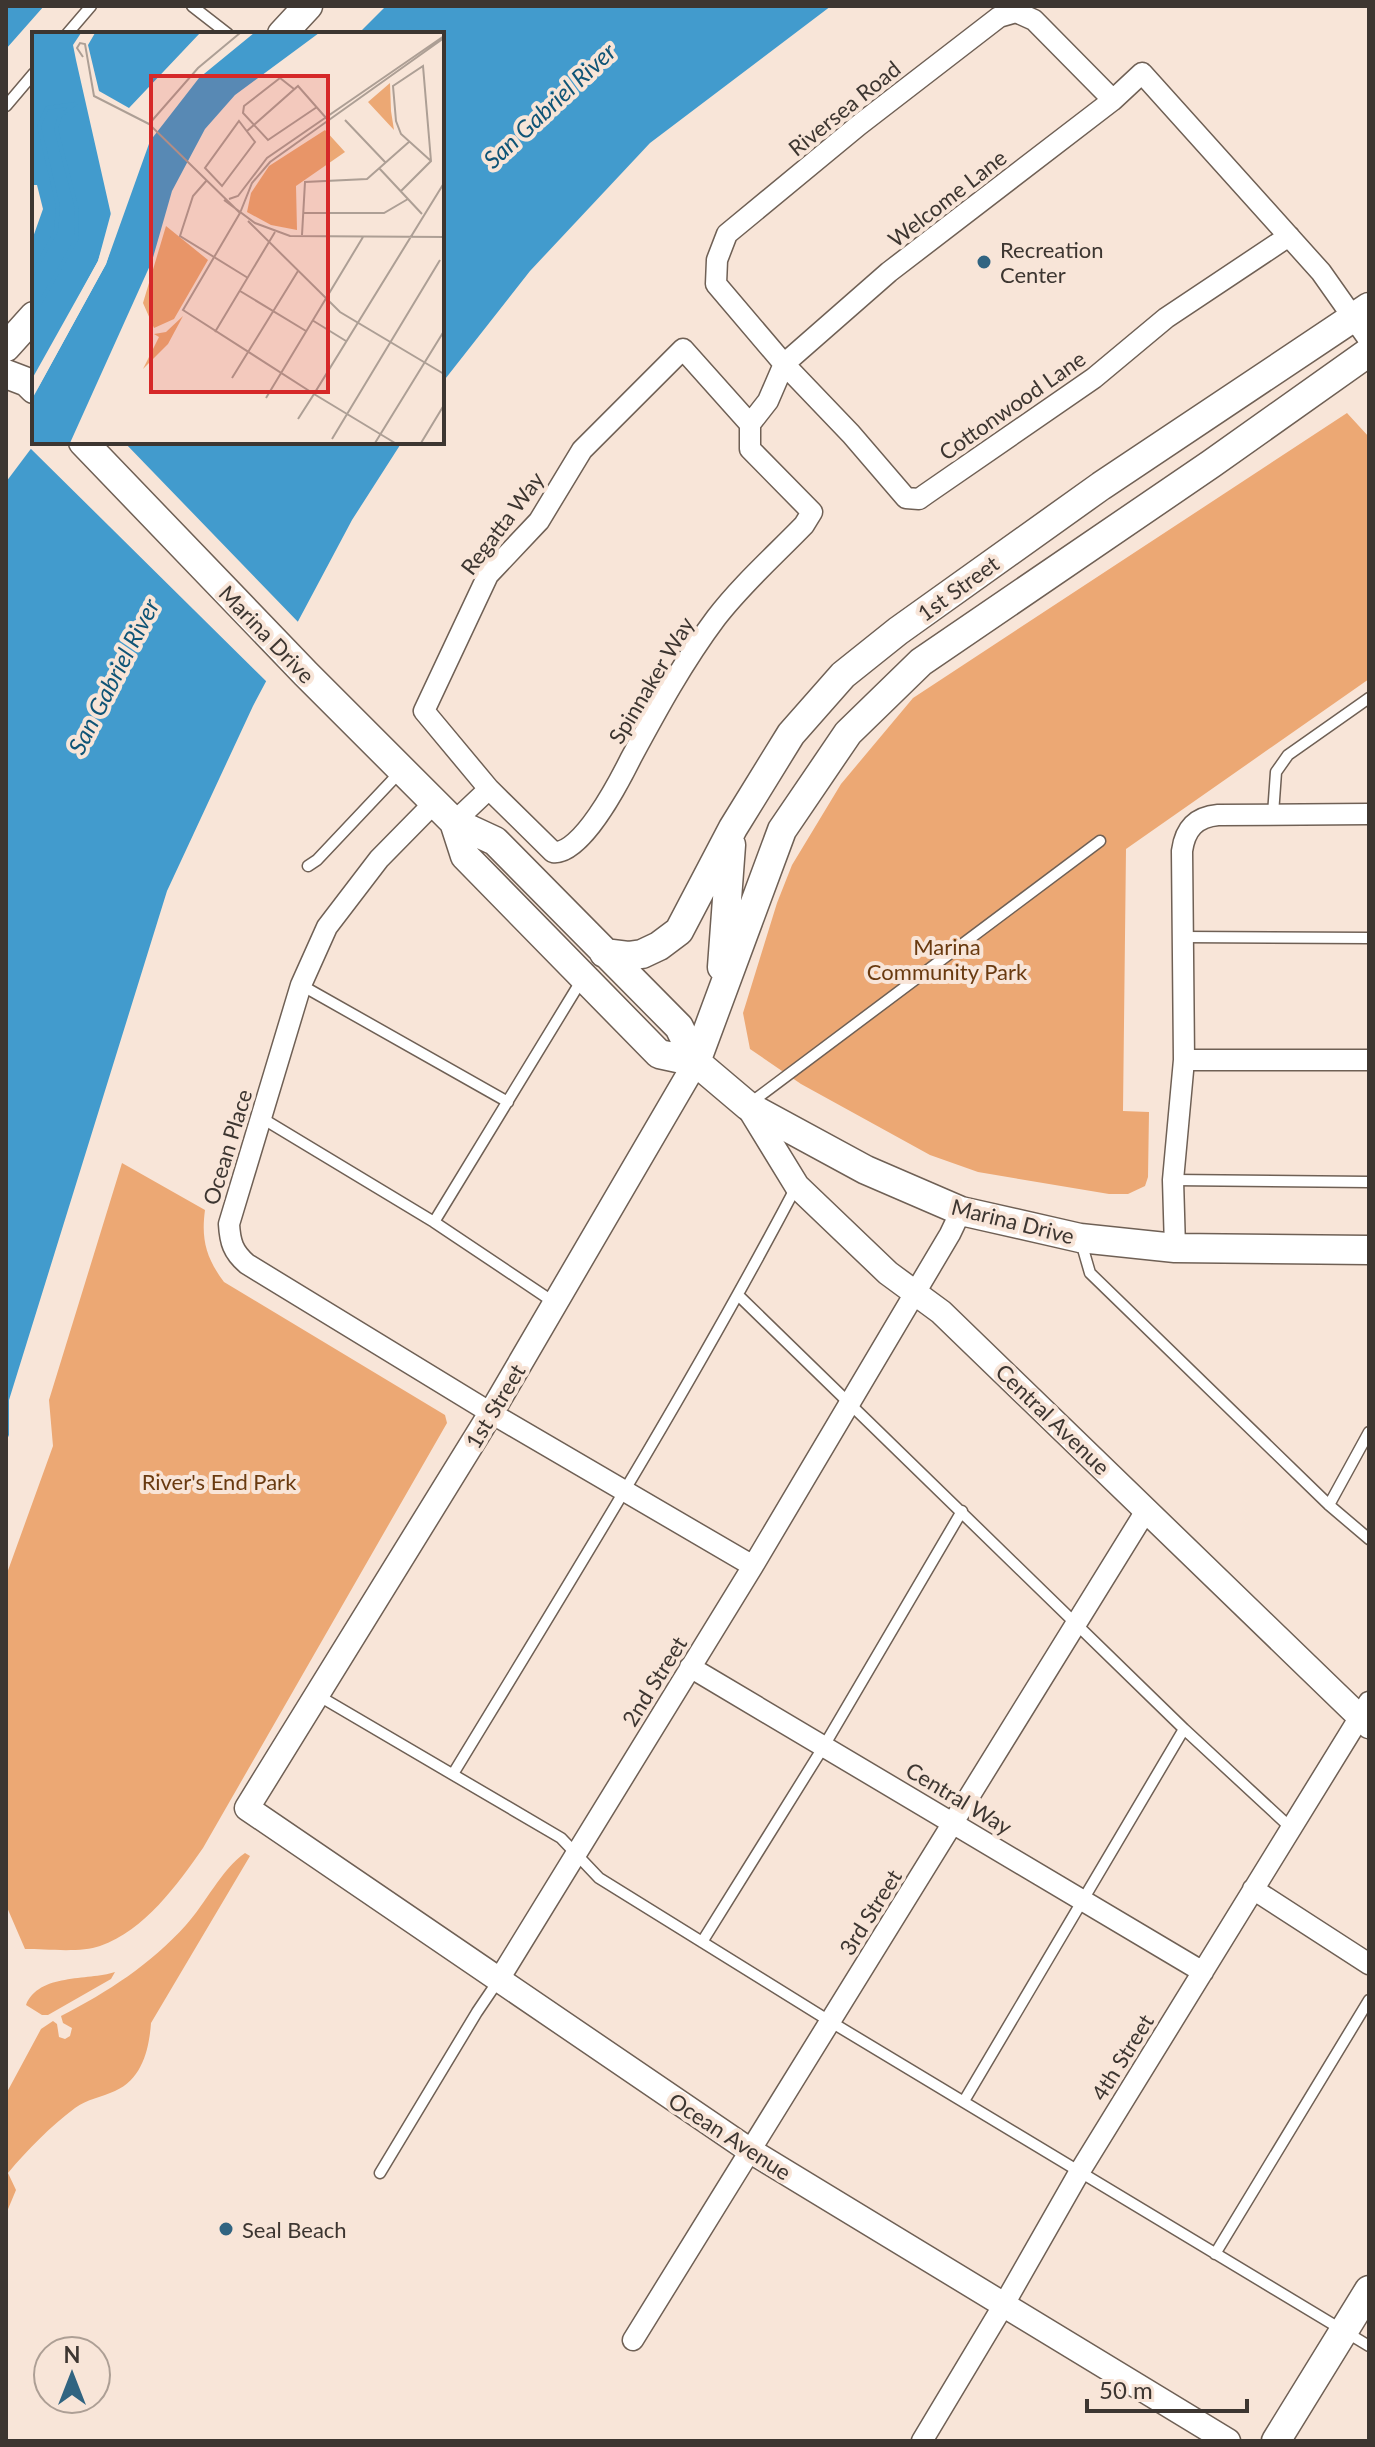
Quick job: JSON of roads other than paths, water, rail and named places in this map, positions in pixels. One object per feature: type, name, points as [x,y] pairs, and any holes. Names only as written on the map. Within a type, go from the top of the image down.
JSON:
[{"type":"main road","points":[[284,32],[308,6]]},
{"type":"main road","points":[[6,347],[32,318]]},
{"type":"main road","name":"1st Street","points":[[721,993],[724,912],[733,828],[791,734],[843,675],[898,631],[1101,486],[1364,321]]},
{"type":"main road","name":"1st Street","points":[[696,1062],[782,830],[848,733],[921,662],[1369,352]]},
{"type":"main road","name":"Marina Drive","points":[[85,444],[306,674],[445,812],[495,841],[679,1027],[696,1062],[748,1106],[866,1170],[961,1211],[1080,1238],[1175,1248],[1369,1250]]},
{"type":"main road","name":"Marina Drive","points":[[445,812],[465,856],[659,1054],[696,1062]]},
{"type":"main road","points":[[604,953],[642,954],[679,931],[733,828]]},
{"type":"main road","points":[[1276,2441],[1369,2290]]},
{"type":"street","name":"Riversea Road","points":[[784,364],[716,284],[717,260],[727,234],[859,125],[999,17],[1016,12],[1034,20],[1113,100]]},
{"type":"street","name":"Welcome Lane","points":[[784,364],[889,272],[1113,100],[1142,73],[1289,236]]},
{"type":"street","points":[[1289,236],[1364,321]]},
{"type":"street","name":"Cottonwood Lane","points":[[784,364],[851,434],[906,498],[919,499],[1094,378],[1166,318],[1289,236]]},
{"type":"street","name":"Regatta Way","points":[[489,789],[424,711],[488,575],[539,521],[582,450],[683,349],[750,424]]},
{"type":"street","points":[[750,424],[768,401],[784,364]]},
{"type":"street","name":"Spinnaker Way","points":[[489,789],[553,852],[569,850],[598,815],[667,691],[718,616],[810,518],[812,512],[809,507],[750,449],[750,424]]},
{"type":"street","points":[[445,812],[489,789]]},
{"type":"street","name":"Ocean Place","points":[[445,812],[379,859],[327,927],[301,985],[260,1117],[229,1224],[230,1241],[236,1254],[247,1264],[491,1413]]},
{"type":"street","points":[[1175,1248],[1173,1180],[1184,1060],[1182,851],[1188,829],[1207,816],[1369,814]]},
{"type":"street","points":[[1184,1060],[1369,1060]]},
{"type":"street","name":"1st Street","points":[[247,1808],[491,1413],[696,1062]]},
{"type":"street","name":"Central Avenue","points":[[748,1106],[797,1186],[888,1273],[941,1312],[1366,1715]]},
{"type":"street","name":"2nd Street","points":[[498,1981],[753,1566],[961,1211]]},
{"type":"street","points":[[491,1413],[753,1566]]},
{"type":"street","name":"3rd Street","points":[[633,2340],[1147,1509]]},
{"type":"street","name":"Central Way","points":[[690,1667],[1203,1972]]},
{"type":"street","name":"4th Street","points":[[922,2441],[1080,2171],[1253,1889],[1366,1715]]},
{"type":"street","name":"Ocean Avenue","points":[[247,1808],[749,2150],[1228,2441]]},
{"type":"street","points":[[1253,1889],[1369,1964]]},
{"type":"lane","points":[[69,32],[91,6]]},
{"type":"lane","points":[[192,6],[225,32]]},
{"type":"lane","points":[[6,106],[32,75]]},
{"type":"lane","points":[[1273,814],[1276,772],[1288,755],[1369,698]]},
{"type":"lane","points":[[308,866],[403,770]]},
{"type":"lane","points":[[748,1106],[1100,841]]},
{"type":"lane","points":[[1182,937],[1369,938]]},
{"type":"lane","points":[[434,1222],[583,978]]},
{"type":"lane","points":[[301,985],[508,1102]]},
{"type":"lane","points":[[260,1117],[434,1222],[555,1303]]},
{"type":"lane","points":[[1173,1180],[1369,1182]]},
{"type":"lane","points":[[453,1774],[739,1296],[797,1186]]},
{"type":"lane","points":[[1080,1238],[1090,1273],[1329,1505],[1369,1539]]},
{"type":"lane","points":[[739,1296],[1184,1729],[1292,1829]]},
{"type":"lane","points":[[1329,1505],[1369,1432]]},
{"type":"lane","points":[[702,1942],[824,1746],[962,1511]]},
{"type":"lane","points":[[319,1696],[561,1838],[599,1878],[831,2022],[1369,2346]]},
{"type":"lane","points":[[964,2101],[1184,1729]]},
{"type":"lane","name":"2nd Street","points":[[380,2173],[498,1981]]},
{"type":"lane","points":[[1215,2254],[1369,2000]]},
{"type":"water","points":[[6,6],[44,6],[6,49]]},
{"type":"water","name":"San Gabriel River","points":[[386,6],[831,6],[650,143],[530,271],[444,380],[444,32],[360,32]]},
{"type":"water","name":"San Gabriel River","points":[[34,444],[401,444],[352,520],[253,706],[167,891],[9,1400],[9,1435],[6,1442],[6,482]]},
{"type":"place","name":"Recreation Center","points":[[984,262]]},
{"type":"place","name":"Seal Beach","points":[[226,2229]]},
{"type":"park label","name":"Marina Community Park","points":[[947,958]]},
{"type":"park label","name":"River's End Park","points":[[219,1481]]}]
